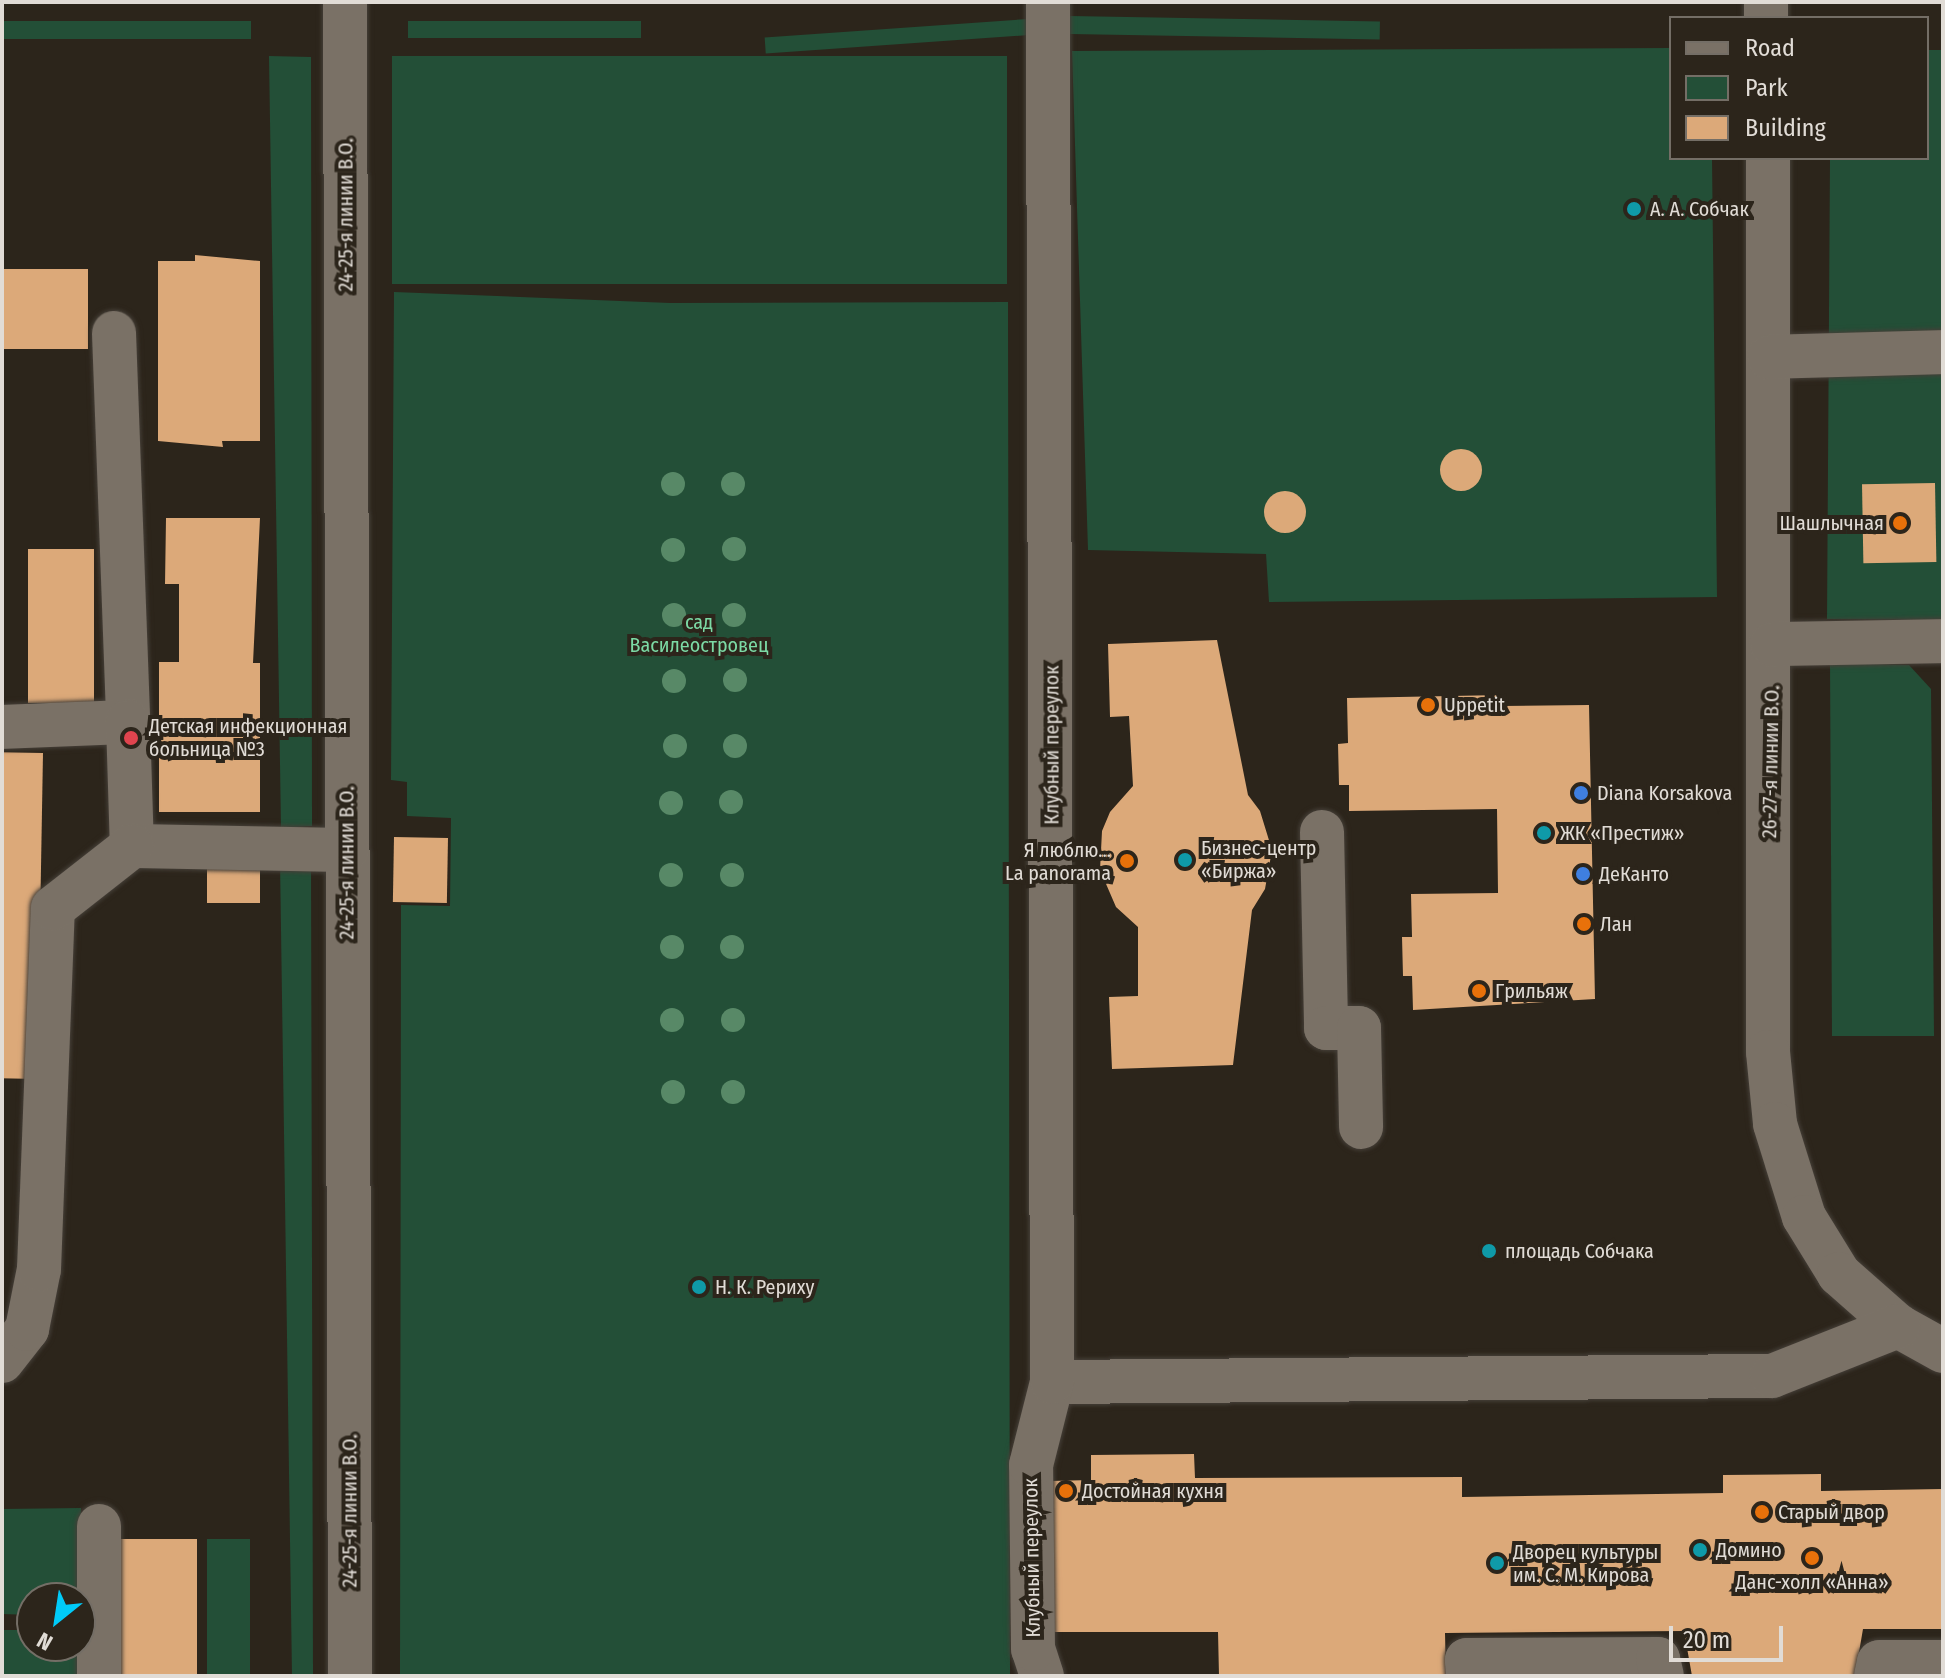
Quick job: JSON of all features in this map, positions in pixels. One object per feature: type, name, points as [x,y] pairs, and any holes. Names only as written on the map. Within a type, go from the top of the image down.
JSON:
[{"type":"street","name":"24-25-я линии В.О.","points":[[345,2],[350,1676]]},
{"type":"street","name":"Клубный переулок","points":[[1042,1676],[1033,1649],[1031,1465],[1052,1382],[1048,2]]},
{"type":"street","name":"26-27-я линии В.О.","points":[[1768,160],[1772,644],[1768,1052],[1775,1124],[1804,1217],[1839,1274],[1898,1326]]},
{"type":"street","points":[[114,333],[132,846]]},
{"type":"street","points":[[1769,357],[1943,352]]},
{"type":"street","points":[[1772,644],[1943,641]]},
{"type":"street","points":[[2,727],[128,722]]},
{"type":"street","points":[[1322,832],[1326,1028],[1359,1028],[1361,1127]]},
{"type":"street","points":[[2,1361],[27,1329],[39,1269],[53,908],[132,846],[347,850]]},
{"type":"street","points":[[1052,1382],[1772,1376],[1898,1326],[1943,1351]]},
{"type":"street","points":[[99,1526],[99,1676]]},
{"type":"street","points":[[1468,1676],[1467,1660],[1658,1659],[1662,1676]]},
{"type":"street","points":[[1876,1676],[1879,1662],[1943,1662]]},
{"type":"green space","points":[[1070,16],[1380,21],[1380,39],[1070,34]]},
{"type":"green space","points":[[1028,19],[1029,35],[766,53],[765,37]]},
{"type":"green space","points":[[2,21],[251,21],[251,39],[2,39]]},
{"type":"green space","points":[[408,21],[641,21],[641,38],[408,38]]},
{"type":"green space","points":[[1669,48],[1669,160],[1712,160],[1717,597],[1269,602],[1266,554],[1088,550],[1072,51]]},
{"type":"green space","points":[[1929,50],[1943,50],[1943,620],[1827,619],[1830,160],[1929,160]]},
{"type":"green space","points":[[269,56],[311,57],[312,826],[281,828]]},
{"type":"green space","points":[[392,56],[1007,56],[1007,284],[392,284]]},
{"type":"green space","name":"сад Василеостровец","points":[[394,292],[670,303],[1008,302],[1010,1676],[400,1676],[401,905],[450,906],[451,818],[407,816],[407,782],[391,780]]},
{"type":"green space","points":[[1830,663],[1909,665],[1931,689],[1934,1036],[1832,1036]]},
{"type":"green space","points":[[280,861],[311,861],[313,1676],[292,1676]]},
{"type":"green space","points":[[81,1508],[80,1582],[16,1582],[16,1614],[2,1614],[2,1509]]},
{"type":"green space","points":[[207,1539],[250,1539],[250,1676],[207,1676]]},
{"type":"green space","points":[[2,1630],[16,1630],[16,1662],[79,1662],[79,1676],[2,1676]]},
{"type":"building","points":[[195,255],[260,261],[260,441],[222,441],[223,447],[158,441],[158,261],[195,261]]},
{"type":"building","points":[[2,269],[88,269],[88,349],[2,349]]},
{"type":"building","points":[[1461,449],[1476,455],[1482,470],[1476,485],[1461,491],[1446,485],[1440,470],[1446,455]]},
{"type":"building","name":"Шашлычная","points":[[1935,483],[1936,562],[1863,563],[1862,484]]},
{"type":"building","points":[[1285,491],[1300,497],[1306,512],[1300,527],[1285,533],[1270,527],[1264,512],[1270,497]]},
{"type":"building","points":[[166,518],[260,518],[253,663],[260,663],[260,812],[159,812],[159,662],[179,662],[179,584],[165,584]]},
{"type":"building","points":[[28,549],[94,549],[94,703],[28,703]]},
{"type":"building","name":"Бизнес-центр «Биржа»","points":[[1217,640],[1248,795],[1260,811],[1272,850],[1265,889],[1252,910],[1233,1065],[1112,1069],[1109,997],[1138,996],[1138,927],[1116,907],[1100,870],[1102,831],[1110,812],[1133,786],[1129,716],[1110,717],[1108,644]]},
{"type":"building","name":"ЖК «Престиж»","points":[[1502,695],[1502,706],[1589,705],[1595,999],[1413,1010],[1412,976],[1403,976],[1402,937],[1412,937],[1411,894],[1498,893],[1497,809],[1349,811],[1349,785],[1339,785],[1338,744],[1348,743],[1347,698]]},
{"type":"building","points":[[2,752],[43,753],[37,1079],[2,1078]]},
{"type":"building","points":[[394,837],[448,838],[447,903],[393,902]]},
{"type":"building","points":[[207,863],[260,863],[260,903],[207,903]]},
{"type":"building","name":"Дворец культуры им. С. М. Кирова","points":[[1194,1454],[1195,1478],[1462,1477],[1462,1497],[1723,1493],[1723,1475],[1821,1474],[1821,1491],[1943,1489],[1943,1629],[1863,1629],[1855,1676],[1692,1676],[1684,1631],[1445,1633],[1446,1676],[1219,1676],[1218,1632],[1052,1632],[1050,1481],[1091,1480],[1091,1455]]},
{"type":"building","points":[[116,1539],[197,1539],[197,1676],[116,1676]]},
{"type":"place","name":"А. А. Собчак","points":[[1634,209]]},
{"type":"place","name":"Шашлычная","points":[[1900,523]]},
{"type":"place","name":"Uppetit","points":[[1428,705]]},
{"type":"place","name":"Детская инфекционная больница №3","points":[[131,738]]},
{"type":"place","name":"Diana Korsakova","points":[[1581,793]]},
{"type":"place","name":"ЖК «Престиж»","points":[[1544,833]]},
{"type":"place","name":"Бизнес-центр «Биржа»","points":[[1185,860]]},
{"type":"place","name":"Я люблю… La panorama","points":[[1127,861]]},
{"type":"place","name":"ДеКанто","points":[[1583,874]]},
{"type":"place","name":"Лан","points":[[1584,924]]},
{"type":"place","name":"Грильяж","points":[[1479,991]]},
{"type":"place","name":"площадь Собчака","points":[[1489,1251]]},
{"type":"place","name":"Н. К. Рериху","points":[[699,1287]]},
{"type":"place","name":"Достойная кухня","points":[[1066,1491]]},
{"type":"place","name":"Старый двор","points":[[1762,1512]]},
{"type":"place","name":"Домино","points":[[1700,1550]]},
{"type":"place","name":"Данс-холл «Анна»","points":[[1812,1558]]},
{"type":"place","name":"Дворец культуры им. С. М. Кирова","points":[[1497,1563]]}]
